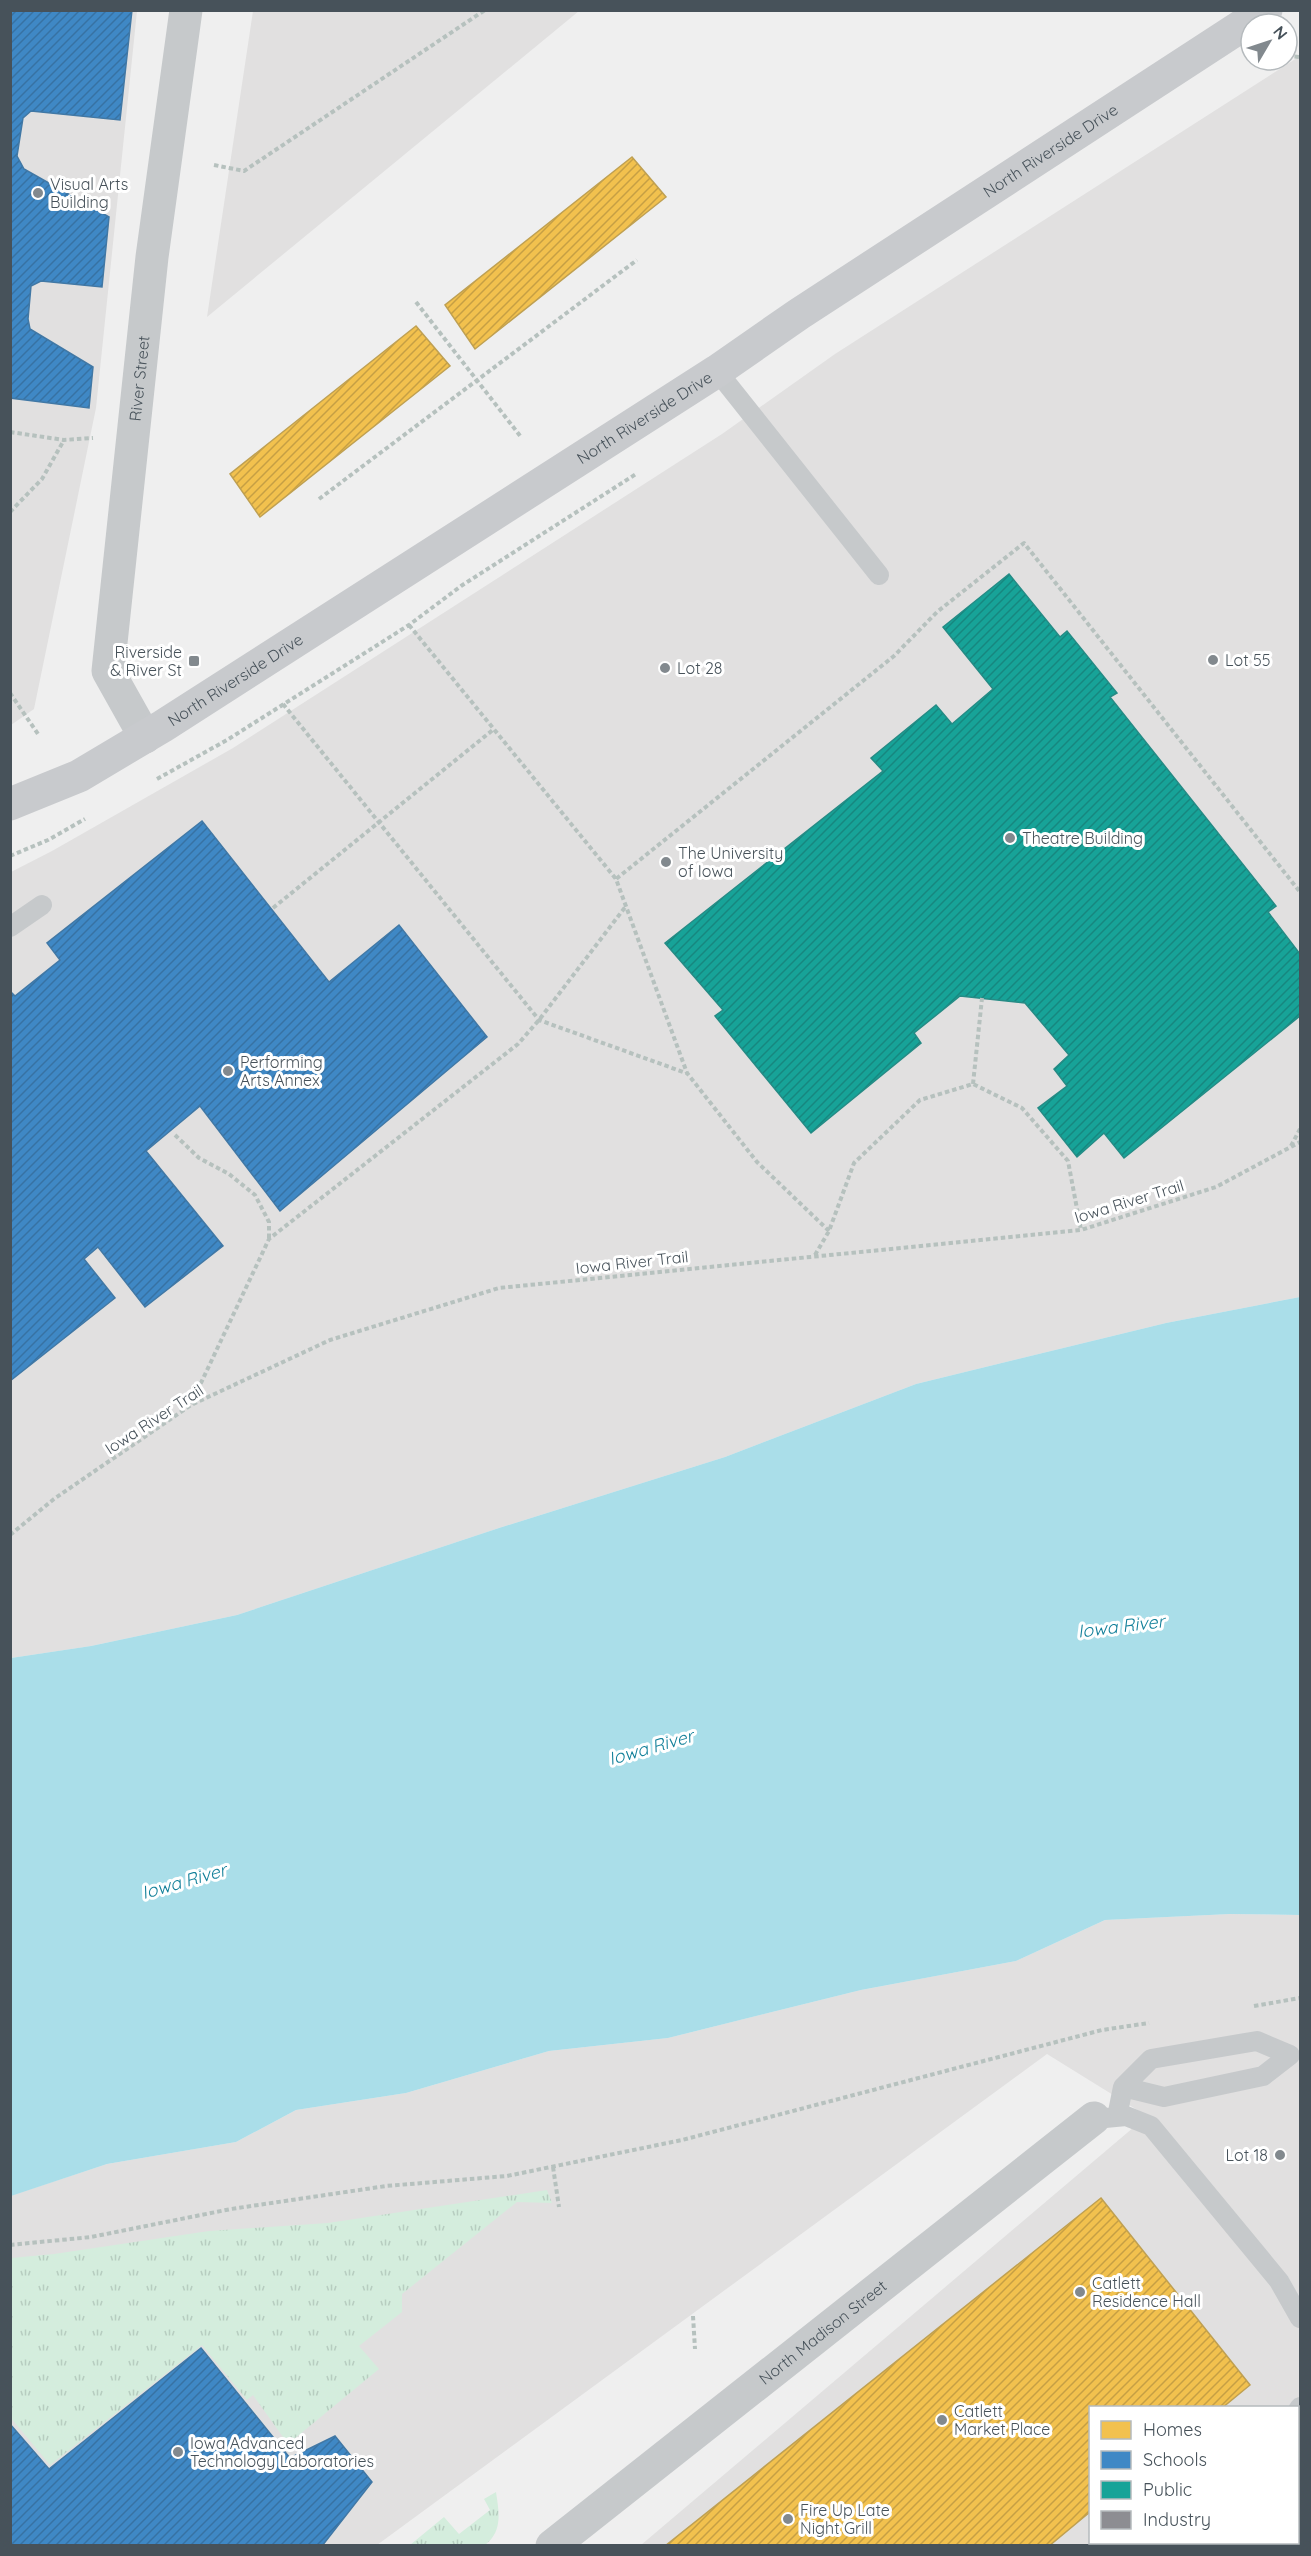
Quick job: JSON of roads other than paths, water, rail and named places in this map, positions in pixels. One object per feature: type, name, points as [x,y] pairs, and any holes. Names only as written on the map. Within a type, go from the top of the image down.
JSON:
[{"type":"street","name":"River Street","points":[[145,737],[108,671],[152,256],[186,10]]},
{"type":"street","name":"North Riverside Drive","points":[[10,804],[79,776],[145,737],[717,371],[799,314],[1266,10]]},
{"type":"street","name":"North Madison Street","points":[[552,2546],[1105,2118]]},
{"type":"lane","points":[[717,371],[879,575]]},
{"type":"lane","points":[[10,927],[42,905]]},
{"type":"lane","points":[[1105,2118],[1123,2087],[1151,2059],[1257,2041],[1295,2054]]},
{"type":"lane","points":[[1123,2087],[1164,2097],[1263,2076],[1295,2054]]},
{"type":"lane","points":[[1105,2118],[1126,2116],[1151,2126],[1279,2281],[1300,2318]]},
{"type":"water","name":"Iowa River","points":[[1300,1297],[1300,1915],[1230,1914],[1105,1920],[1016,1961],[861,1990],[668,2038],[549,2051],[406,2093],[296,2110],[236,2142],[107,2164],[11,2196],[11,1658],[91,1646],[237,1615],[499,1528],[725,1457],[916,1384],[1166,1323]]},
{"type":"place","name":"Visual Arts Building","points":[[38,193]]},
{"type":"place","name":"Lot 55","points":[[1213,660]]},
{"type":"place","name":"Riverside & River St","points":[[194,661]]},
{"type":"place","name":"Lot 28","points":[[665,668]]},
{"type":"place","name":"Theatre Building","points":[[1010,838]]},
{"type":"place","name":"The University of Iowa","points":[[666,862]]},
{"type":"place","name":"Performing Arts Annex","points":[[228,1071]]},
{"type":"place","name":"Lot 18","points":[[1280,2155]]},
{"type":"place","name":"Catlett Residence Hall","points":[[1080,2292]]},
{"type":"place","name":"Catlett Market Place","points":[[942,2420]]},
{"type":"place","name":"Iowa Advanced Technology Laboratories","points":[[178,2452]]},
{"type":"place","name":"Fire Up Late Night Grill","points":[[788,2519]]}]
